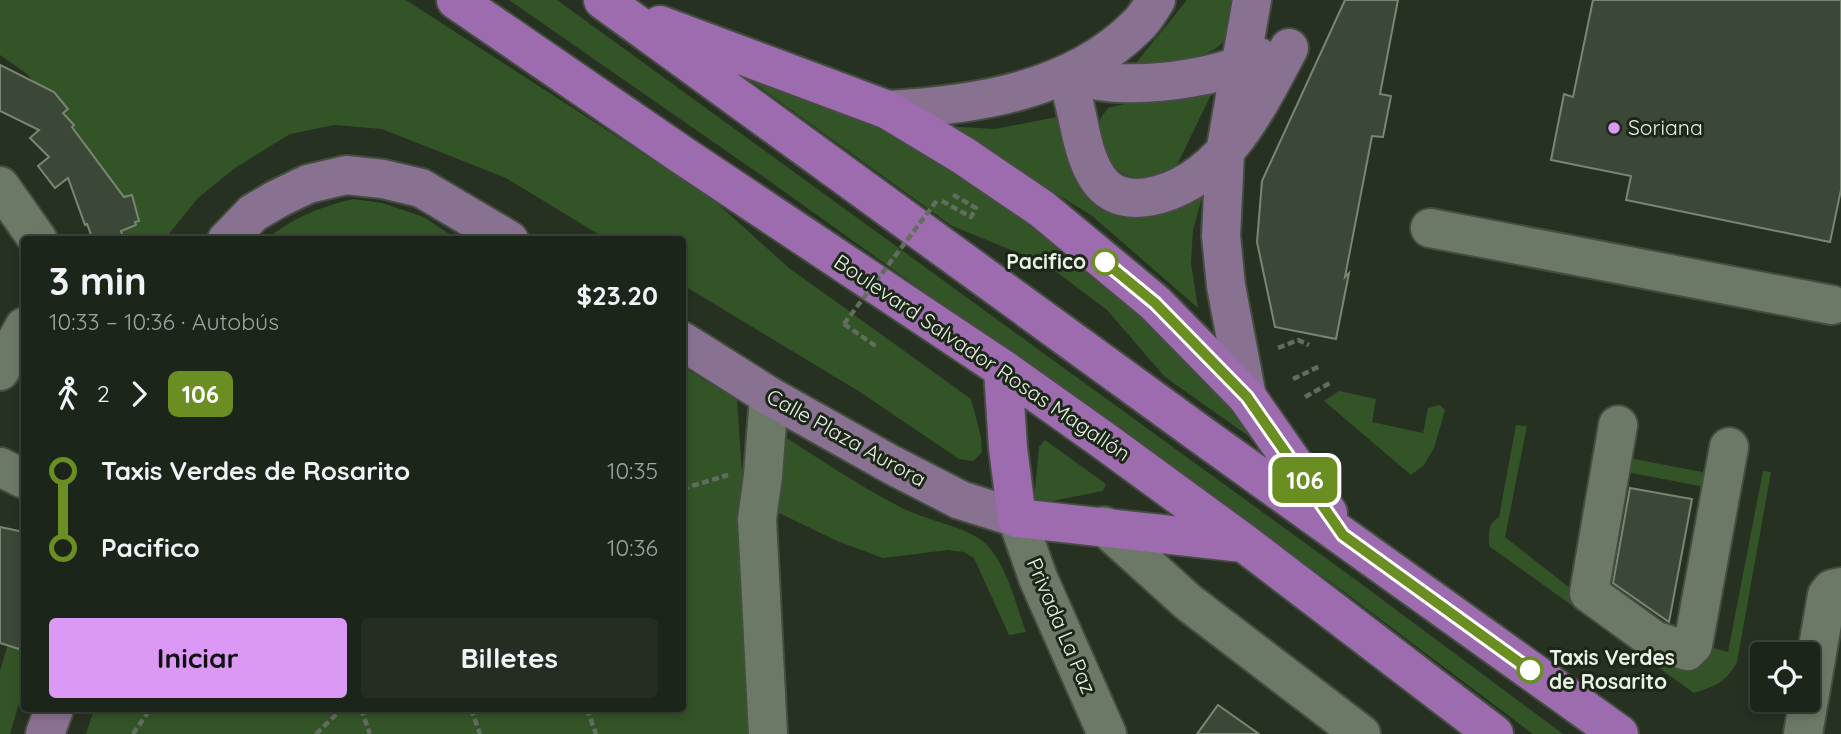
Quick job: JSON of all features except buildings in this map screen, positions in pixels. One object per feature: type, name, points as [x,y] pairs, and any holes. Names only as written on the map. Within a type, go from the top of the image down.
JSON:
[{"type":"highway","name":"Boulevard Salvador Rosas Magallón","points":[[456,0],[682,155],[1003,369],[1244,543],[1494,734]]},
{"type":"highway","points":[[609,4],[888,110],[964,156],[1041,209],[1155,303],[1247,397],[1343,535]]},
{"type":"highway","points":[[609,4],[1206,439],[1619,734]]},
{"type":"highway","points":[[1003,369],[1008,448],[1017,518],[1244,543]]},
{"type":"main road","points":[[888,110],[978,100],[1066,75],[1106,52],[1139,25],[1156,0]]},
{"type":"main road","points":[[1247,397],[1226,286],[1221,236],[1225,153],[1252,0]]},
{"type":"main road","points":[[1289,48],[1264,94],[1225,153],[1195,179],[1165,194],[1133,199],[1111,193],[1098,178],[1087,157],[1075,97],[1066,75],[1119,83],[1151,82],[1213,74],[1239,67],[1265,53],[1289,48]]},
{"type":"main road","points":[[231,236],[253,213],[277,198],[308,184],[346,175],[383,179],[421,188],[502,236]]},
{"type":"main road","name":"Calle Plaza Aurora","points":[[686,344],[769,396],[892,465],[960,500],[1017,518]]},
{"type":"main road","points":[[45,734],[53,712]]},
{"type":"street","points":[[0,186],[35,236]]},
{"type":"street","points":[[1430,228],[1832,305]]},
{"type":"street","points":[[0,371],[21,332]]},
{"type":"street","points":[[768,734],[757,519],[769,396]]},
{"type":"street","points":[[1618,425],[1589,593],[1654,640],[1687,651],[1693,645],[1729,446]]},
{"type":"street","points":[[0,467],[21,477]]},
{"type":"street","name":"Privada La Paz","points":[[1017,518],[1038,578],[1107,734]]},
{"type":"street","points":[[1104,526],[1188,602],[1361,734]]},
{"type":"street","points":[[1804,734],[1827,595],[1832,589],[1841,587]]},
{"type":"path","points":[[877,347],[844,324],[938,199],[971,217],[976,208],[952,194]]},
{"type":"path","points":[[1278,348],[1298,340],[1309,345]]},
{"type":"path","points":[[1293,379],[1320,366]]},
{"type":"path","points":[[1305,397],[1330,383]]},
{"type":"path","points":[[686,488],[741,471],[763,476]]},
{"type":"path","points":[[133,734],[148,712]]},
{"type":"path","points":[[316,734],[339,712]]},
{"type":"path","points":[[362,712],[370,734]]},
{"type":"path","points":[[472,712],[480,734]]},
{"type":"path","points":[[588,712],[596,734]]},
{"type":"green space","points":[[0,0],[406,0],[710,197],[789,268],[971,399],[982,452],[973,461],[959,459],[860,392],[686,287],[686,236],[601,236],[506,178],[382,129],[334,125],[290,134],[235,168],[198,198],[167,236],[122,236],[127,218],[83,140],[27,74],[0,55]]},
{"type":"green space","points":[[509,0],[557,0],[1356,580],[1563,734],[1533,734],[1343,591],[768,180]]},
{"type":"green space","points":[[1187,0],[1232,0],[1225,39],[1218,47],[1196,57],[1131,69]]},
{"type":"green space","points":[[656,12],[966,171],[1123,295],[1211,383],[1264,447],[1165,377],[1107,310],[1046,264],[952,226]]},
{"type":"green space","points":[[1197,86],[1207,88],[1211,95],[1176,167],[1155,176],[1139,178],[1117,170],[1111,164],[1098,139],[1100,120],[1108,108]]},
{"type":"green space","points":[[1067,115],[1087,191],[1110,213],[1135,217],[1203,194],[1193,230],[1191,263],[1198,308],[1091,215],[944,126],[995,129]]},
{"type":"green space","points":[[354,199],[382,203],[424,217],[452,236],[271,236],[286,225],[330,205]]},
{"type":"green space","points":[[686,369],[737,400],[760,734],[86,734],[93,712],[686,712]]},
{"type":"green space","points":[[1339,391],[1376,399],[1372,422],[1423,433],[1428,408],[1440,405],[1445,410],[1434,448],[1424,465],[1411,475],[1324,401]]},
{"type":"green space","points":[[1516,425],[1527,426],[1505,537],[1570,588],[1700,644],[1728,652],[1763,471],[1771,472],[1737,662],[1724,679],[1694,693],[1489,546],[1491,526],[1499,517]]},
{"type":"green space","points":[[773,429],[885,499],[912,512],[958,528],[986,544],[1005,574],[1026,632],[1009,635],[974,558],[964,552],[948,550],[883,558],[837,541],[769,508]]},
{"type":"green space","points":[[1045,440],[1106,484],[1103,491],[1052,501],[1034,501],[1039,447]]},
{"type":"green space","points":[[1598,452],[1728,477],[1726,491],[1595,466]]},
{"type":"green space","points":[[21,600],[21,697],[10,734],[0,734],[0,671]]},
{"type":"bus line","name":"106","points":[[1105,262],[1155,303],[1247,397],[1343,535],[1530,670]]},
{"type":"place","name":"Soriana","points":[[1614,128]]},
{"type":"place","name":"Pacifico","points":[[1105,262]]},
{"type":"place","name":"Taxis Verdes de Rosarito","points":[[1530,670]]}]
